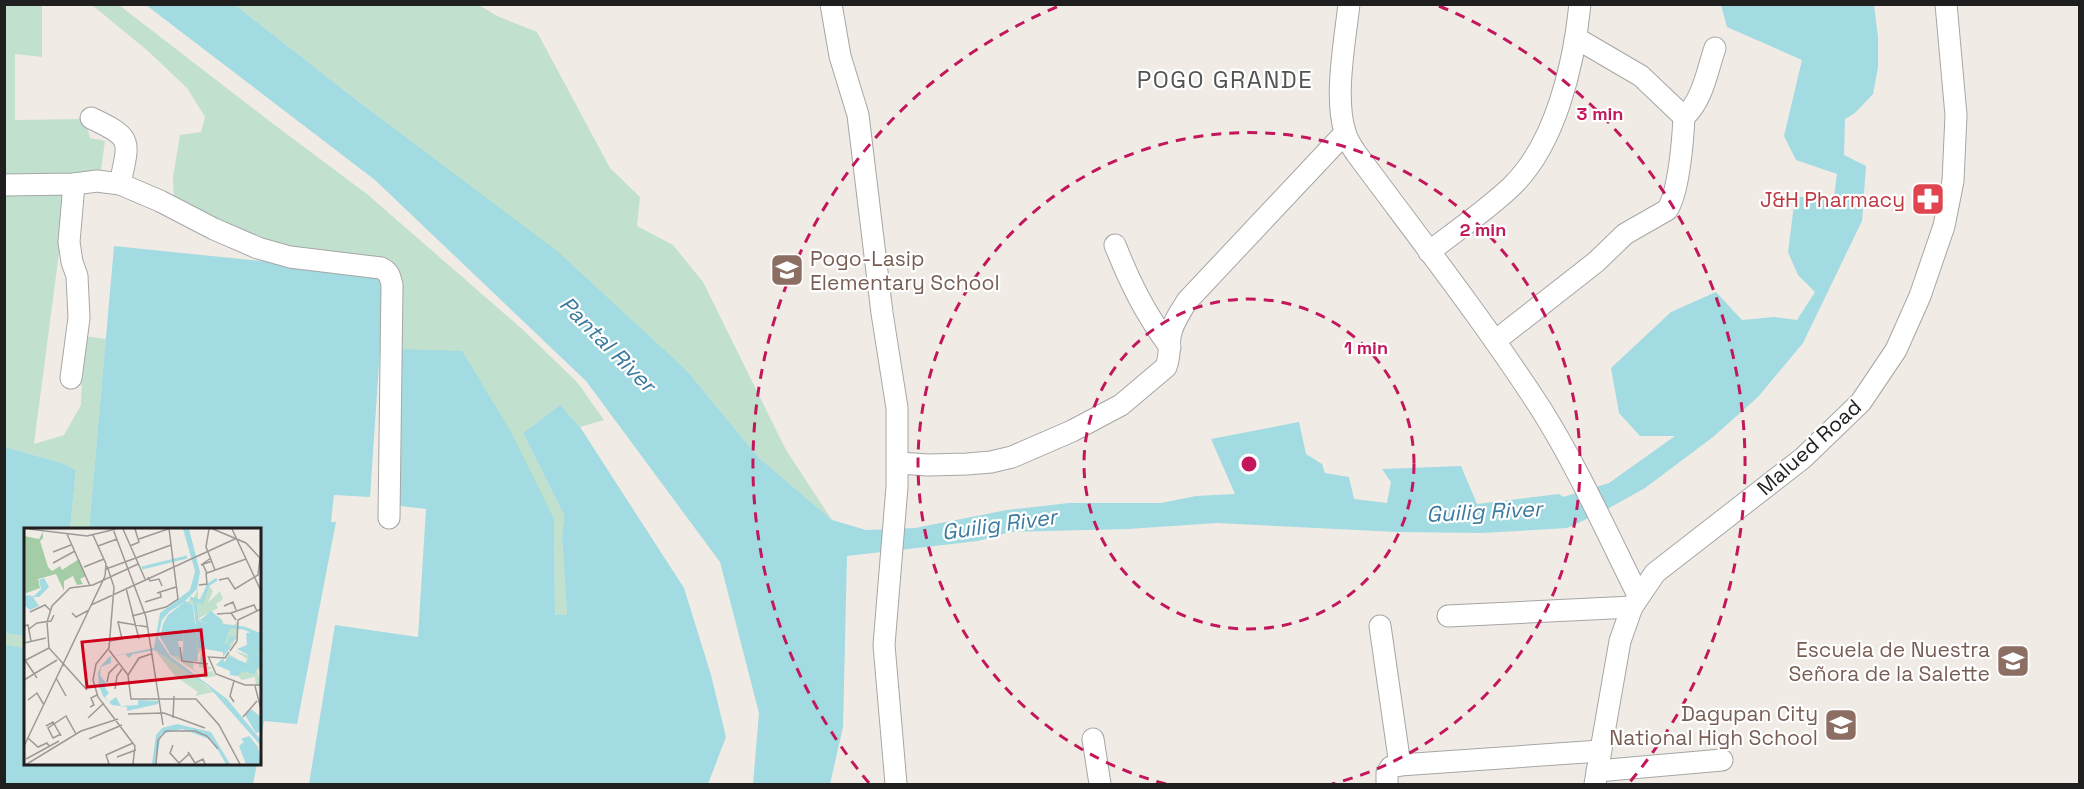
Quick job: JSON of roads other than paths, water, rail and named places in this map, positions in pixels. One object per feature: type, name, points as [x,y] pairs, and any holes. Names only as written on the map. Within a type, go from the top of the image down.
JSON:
[{"type":"street","points":[[831,4],[840,56],[860,125],[882,314],[897,408],[898,463],[884,645],[896,784]]},
{"type":"street","points":[[1349,4],[1341,81],[1345,133],[1356,153],[1542,410],[1580,476],[1635,601],[1448,616]]},
{"type":"street","points":[[1429,252],[1512,185],[1530,165],[1549,128],[1564,88],[1576,38],[1580,4]]},
{"type":"street","name":"Malued Road","points":[[1597,769],[1620,641],[1635,601],[1655,573],[1803,458],[1861,402],[1896,350],[1916,306],[1944,226],[1953,181],[1956,115],[1946,4]]},
{"type":"street","points":[[1576,38],[1641,76],[1684,117]]},
{"type":"street","points":[[1495,342],[1596,262],[1625,234],[1667,210],[1671,205],[1683,139],[1684,117],[1698,99],[1715,48]]},
{"type":"street","points":[[91,118],[116,130],[124,138],[126,155],[120,184]]},
{"type":"street","points":[[898,463],[928,465],[991,462],[1042,444],[1120,405],[1166,367],[1174,321],[1187,301],[1345,133]]},
{"type":"street","points":[[4,185],[74,184],[97,181],[120,184],[258,248],[290,257],[381,268],[390,275],[392,285],[389,518]]},
{"type":"street","points":[[71,378],[79,318],[77,276],[69,242],[74,184]]},
{"type":"street","points":[[1115,245],[1131,286],[1170,347]]},
{"type":"street","points":[[1380,626],[1400,765]]},
{"type":"street","points":[[1093,739],[1100,784]]},
{"type":"street","points":[[1386,784],[1387,772],[1391,767],[1400,765],[1597,769],[1722,760]]},
{"type":"water","points":[[146,5],[235,5],[372,112],[557,251],[687,371],[759,458],[832,520],[866,530],[915,528],[1007,510],[1069,503],[1161,503],[1196,496],[1235,494],[1211,439],[1299,422],[1306,454],[1322,464],[1325,473],[1349,477],[1354,499],[1387,503],[1391,482],[1382,469],[1461,466],[1477,504],[1559,494],[1563,497],[1609,483],[1675,436],[1640,436],[1619,413],[1611,368],[1671,312],[1716,292],[1742,320],[1774,317],[1797,320],[1815,292],[1798,275],[1788,252],[1795,197],[1834,197],[1837,174],[1796,160],[1784,136],[1802,60],[1727,27],[1721,5],[1874,5],[1878,37],[1878,67],[1873,94],[1855,113],[1845,119],[1844,155],[1866,166],[1862,221],[1803,343],[1758,397],[1713,437],[1645,488],[1567,528],[1482,533],[1398,532],[1217,523],[1128,529],[1010,532],[978,541],[847,556],[843,727],[830,784],[753,784],[759,713],[720,562],[586,381],[375,180]]},
{"type":"water","points":[[114,246],[377,273],[384,290],[370,497],[334,495],[331,522],[336,522],[297,724],[264,721],[261,741],[261,528],[89,528]]},
{"type":"water","points":[[396,349],[462,351],[511,432],[554,519],[555,615],[567,615],[562,536],[564,515],[523,433],[560,405],[580,427],[684,588],[711,675],[726,737],[708,784],[309,784],[335,625],[418,637],[426,509],[392,505]]},
{"type":"water","points":[[5,447],[62,463],[76,470],[70,528],[24,528],[24,636],[5,633]]},
{"type":"water","points":[[5,645],[24,648],[24,765],[257,765],[253,784],[5,784]]},
{"type":"place","name":"J&H Pharmacy","points":[[1928,199]]},
{"type":"place","name":"Pogo-Lasip Elementary School","points":[[787,270]]},
{"type":"place","name":"Escuela de Nuestra Señora de la Salette","points":[[2013,661]]},
{"type":"place","name":"Dagupan City National High School","points":[[1841,725]]},
{"type":"district","name":"POGO GRANDE","points":[[1225,79]]},
{"type":"water label","name":"Pantal River","points":[[608,344]]},
{"type":"water label","name":"Guilig River","points":[[1484,511]]},
{"type":"water label","name":"Guilig River","points":[[999,524]]}]
